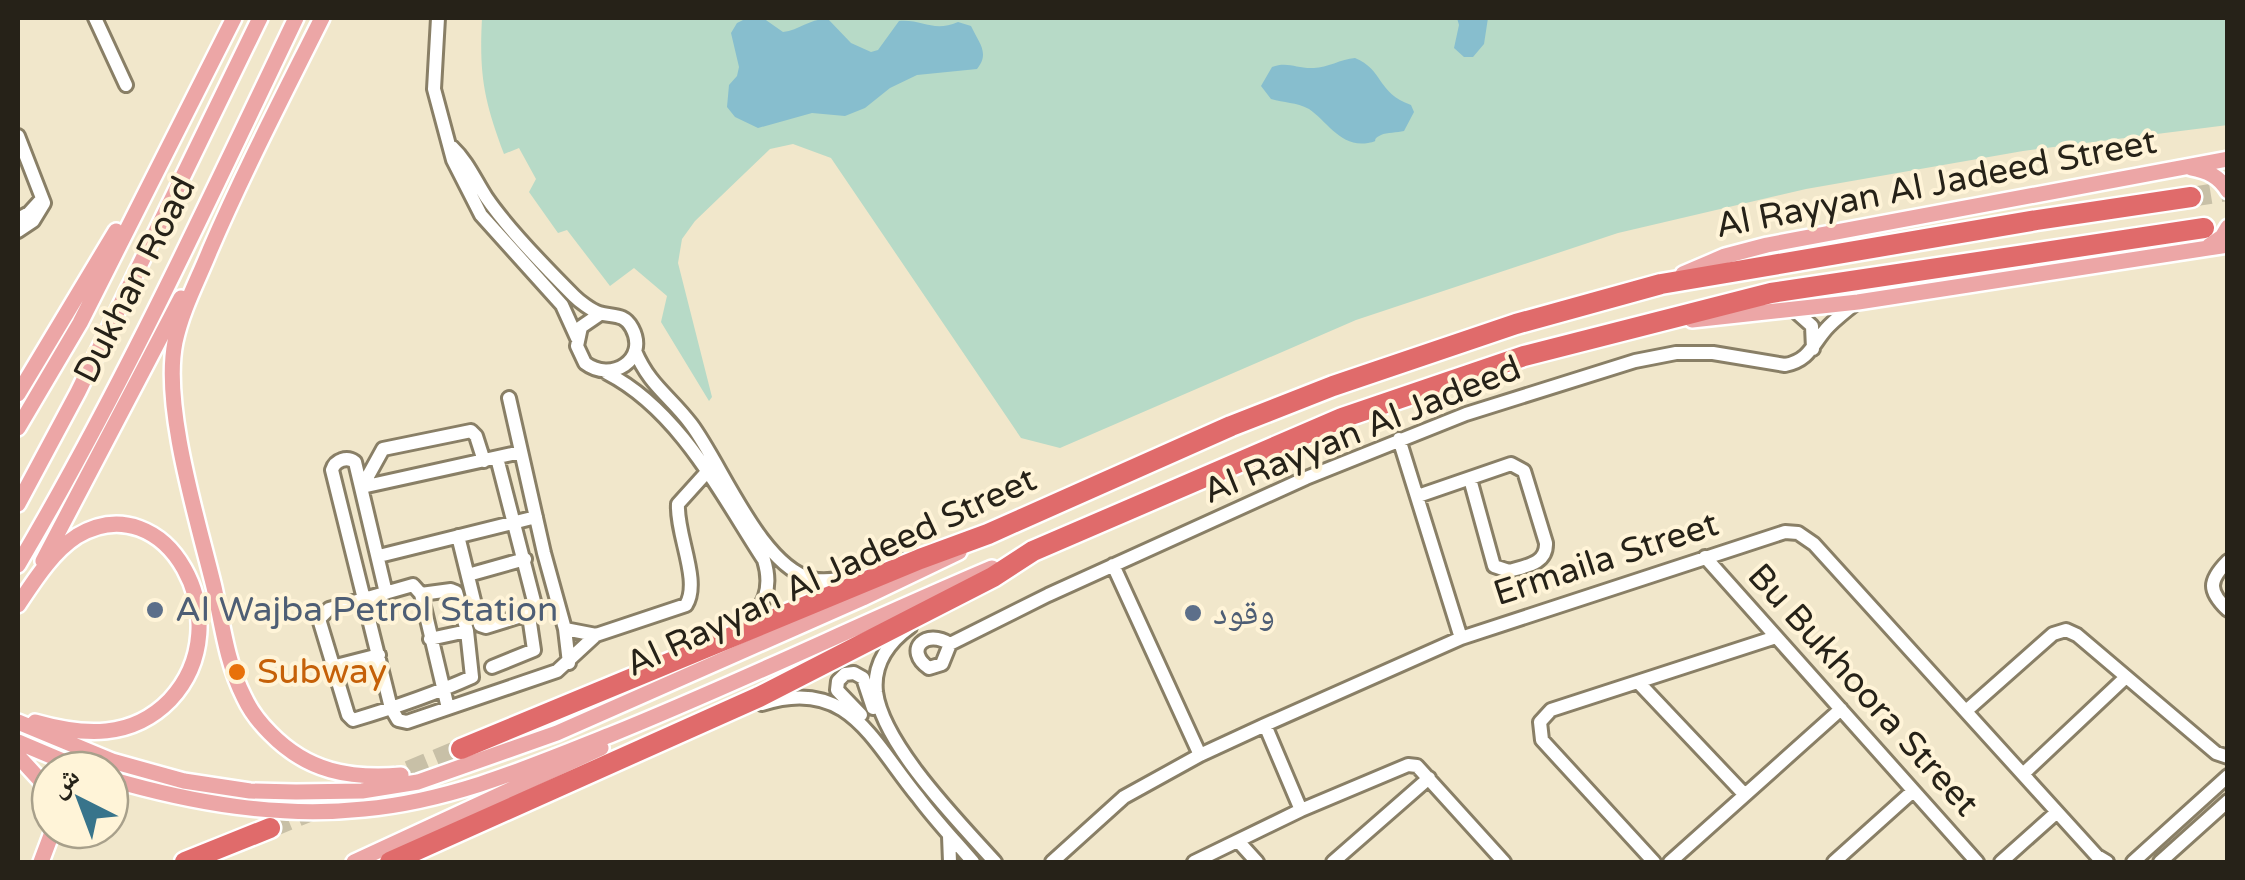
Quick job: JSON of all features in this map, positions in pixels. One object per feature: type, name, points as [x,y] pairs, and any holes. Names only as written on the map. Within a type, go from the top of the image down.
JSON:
[{"type":"highway","name":"Al Rayyan Al Jadeed Street","points":[[988,534],[1230,426],[1333,386],[1516,324],[1661,284],[2190,197]]},
{"type":"highway","name":"Al Rayyan Al Jadeed Street","points":[[1032,550],[1342,418],[1524,356],[1771,293],[1874,275],[2204,238]]},
{"type":"highway","points":[[468,756],[737,634],[988,534]]},
{"type":"highway","points":[[390,862],[759,697],[993,576],[1032,550]]},
{"type":"highway","points":[[185,862],[270,828]]},
{"type":"main road","points":[[18,428],[43,388],[234,18]]},
{"type":"main road","name":"Dukhan Road","points":[[18,504],[104,340],[260,18]]},
{"type":"main road","name":"Dukhan Road","points":[[18,564],[166,288],[296,18]]},
{"type":"main road","points":[[22,598],[223,216],[322,18]]},
{"type":"main road","points":[[18,394],[174,138]]},
{"type":"main road","name":"Al Rayyan Al Jadeed Street","points":[[1661,284],[1725,256],[1767,245],[2227,160]]},
{"type":"main road","points":[[2184,167],[2205,170],[2222,181],[2228,191]]},
{"type":"main road","points":[[223,216],[175,342],[173,378],[175,414],[196,510],[227,644],[244,697],[268,732],[287,749],[314,766],[340,775],[414,774],[468,756]]},
{"type":"main road","points":[[2204,238],[2222,237],[2228,227]]},
{"type":"main road","name":"Al Rayyan Al Jadeed Street","points":[[1656,321],[1858,302],[2204,238],[2227,245]]},
{"type":"main road","points":[[18,718],[88,733],[108,732],[139,722],[166,704],[185,681],[194,659],[200,624],[195,590],[180,560],[164,544],[130,527],[104,527],[81,534],[60,550],[22,598]]},
{"type":"main road","name":"Al Rayyan Al Jadeed Street","points":[[18,718],[112,761],[184,782],[250,791],[362,791],[418,782],[468,756],[557,733],[943,561],[988,534]]},
{"type":"main road","name":"Al Rayyan Al Jadeed Street","points":[[130,785],[170,796],[295,812],[363,810],[440,796],[480,785],[656,716],[1032,550]]},
{"type":"main road","points":[[354,862],[576,761],[656,716]]},
{"type":"street","points":[[95,18],[126,85]]},
{"type":"street","points":[[438,18],[434,89],[454,160],[481,215],[566,310],[579,356],[585,363],[630,385],[688,446],[764,560],[768,588],[762,607],[737,634]]},
{"type":"street","points":[[18,136],[44,196],[38,216],[18,231]]},
{"type":"street","points":[[452,147],[462,156],[488,200],[518,234],[578,300],[600,314]]},
{"type":"street","points":[[18,219],[44,196]]},
{"type":"street","points":[[1812,352],[1827,328],[1858,302]]},
{"type":"street","points":[[1794,310],[1812,326],[1812,352]]},
{"type":"street","points":[[577,338],[581,326],[600,314],[612,314],[630,324],[635,351],[650,382],[678,408],[699,436],[764,539],[786,566],[828,580],[885,562],[920,558]]},
{"type":"street","points":[[606,372],[628,362],[635,351]]},
{"type":"street","name":"Al Rayyan Al Jadeed","points":[[950,644],[1114,565],[1399,439],[1603,371],[1676,352],[1713,353],[1785,365],[1812,352]]},
{"type":"street","points":[[509,398],[565,628],[569,663]]},
{"type":"street","points":[[362,487],[382,448],[471,431],[490,459],[525,559],[536,609],[530,616],[486,627],[480,625],[458,536]]},
{"type":"street","points":[[688,446],[688,435],[692,432],[699,436]]},
{"type":"street","points":[[1399,439],[1461,638]]},
{"type":"street","points":[[362,487],[521,452]]},
{"type":"street","points":[[386,593],[362,487],[351,459],[333,466],[391,708],[398,720],[406,722],[557,672],[596,635],[680,609],[690,600],[692,588],[680,537],[678,504],[706,473]]},
{"type":"street","points":[[1418,496],[1512,464],[1524,471],[1546,542],[1542,560],[1508,571],[1494,566],[1470,479]]},
{"type":"street","points":[[379,556],[536,517]]},
{"type":"street","name":"Ermaila Street","points":[[1052,862],[1124,798],[1200,755],[1265,725],[1461,638],[1785,532],[1798,533],[1814,544],[2102,860]]},
{"type":"street","name":"Bu Bukhoora Street","points":[[1705,557],[1977,862]]},
{"type":"street","points":[[468,575],[525,559]]},
{"type":"street","points":[[2228,562],[2214,576],[2210,588],[2228,610]]},
{"type":"street","points":[[1114,565],[1200,755]]},
{"type":"street","points":[[421,594],[456,592],[468,631],[474,674],[469,679],[441,688],[391,708],[350,719],[319,620],[329,609],[413,586],[421,594],[441,688],[448,708]]},
{"type":"street","points":[[894,739],[876,693],[880,662],[898,636],[942,603]]},
{"type":"street","points":[[492,667],[534,650],[530,616]]},
{"type":"street","points":[[565,628],[596,635]]},
{"type":"street","points":[[1966,711],[2062,630],[2074,633],[2216,752],[2228,757]]},
{"type":"street","points":[[430,639],[468,631]]},
{"type":"street","points":[[1654,862],[1542,740],[1540,722],[1551,710],[1776,637]]},
{"type":"street","points":[[332,667],[379,654]]},
{"type":"street","points":[[973,862],[916,796],[862,716],[838,690],[838,681],[846,674],[854,672],[862,678],[877,716],[994,862]]},
{"type":"street","points":[[2022,774],[2126,677]]},
{"type":"street","points":[[1638,682],[1745,795]]},
{"type":"street","points":[[695,726],[782,698],[810,696],[845,710],[878,742]]},
{"type":"street","points":[[1670,862],[1840,709]]},
{"type":"street","points":[[1265,725],[1301,810]]},
{"type":"street","points":[[1194,862],[1301,810],[1408,765],[1417,766],[1429,778],[1504,862]]},
{"type":"street","points":[[2133,862],[2228,776]]},
{"type":"street","points":[[1333,862],[1429,778]]},
{"type":"street","points":[[1834,862],[1913,791]]},
{"type":"street","points":[[2160,862],[2228,801]]},
{"type":"street","points":[[2001,862],[2057,812]]},
{"type":"street","points":[[949,834],[950,862]]},
{"type":"street","points":[[1238,840],[1257,862]]},
{"type":"green space","points":[[482,18],[2227,18],[2228,125],[2023,151],[1806,189],[1618,233],[1356,320],[1060,448],[1021,438],[831,158],[793,144],[770,149],[695,221],[682,239],[678,263],[712,397],[709,401],[661,322],[667,296],[634,268],[610,286],[567,230],[558,233],[529,192],[536,179],[519,148],[504,154],[484,87]]},
{"type":"water","points":[[747,18],[763,18],[783,32],[828,19],[851,43],[871,52],[878,50],[899,21],[935,26],[958,22],[971,26],[983,58],[977,69],[917,75],[845,116],[812,113],[758,128],[735,117],[727,107],[729,85],[739,67],[731,33],[737,23]]},
{"type":"water","points":[[1457,18],[1488,18],[1484,44],[1473,57],[1464,57],[1454,48]]},
{"type":"water","points":[[1355,58],[1371,68],[1392,94],[1411,105],[1414,112],[1404,131],[1383,134],[1368,143],[1350,141],[1309,109],[1271,99],[1261,86],[1272,67],[1319,68]]},
{"type":"tunnel","points":[[2191,197],[2228,191]]},
{"type":"tunnel","points":[[270,828],[461,749]]},
{"type":"place","name":"Al Wajba Petrol Station","points":[[155,610]]},
{"type":"place","name":"وقود","points":[[1193,613]]},
{"type":"place","name":"Subway","points":[[237,672]]}]
